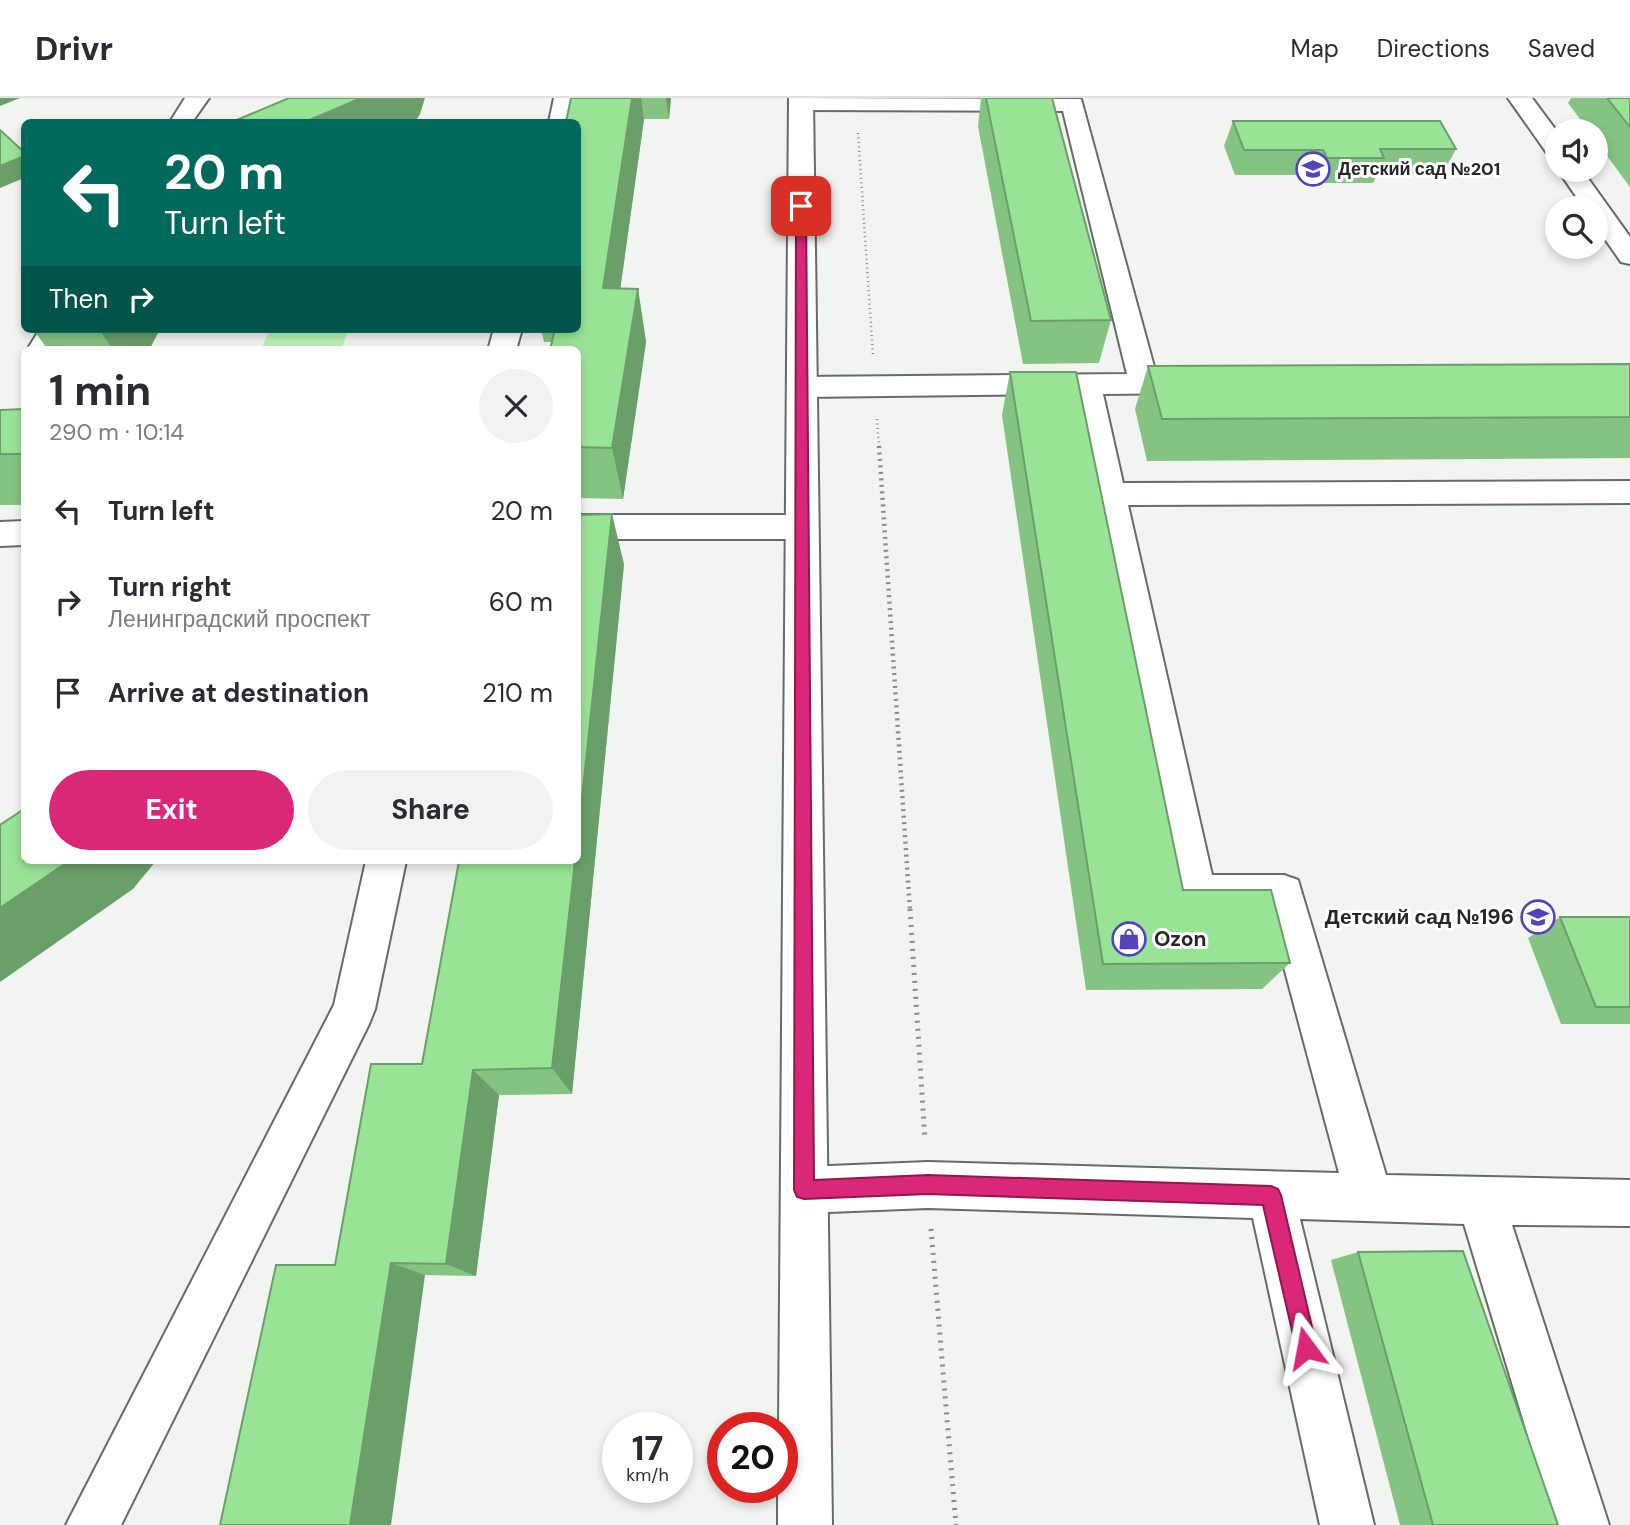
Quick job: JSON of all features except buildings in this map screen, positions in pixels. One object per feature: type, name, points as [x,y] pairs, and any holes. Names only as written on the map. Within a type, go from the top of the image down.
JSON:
[{"type":"main road","points":[[183,119],[197,98]]},
{"type":"main road","points":[[561,119],[566,98]]},
{"type":"main road","points":[[1520,98],[1545,134]]},
{"type":"main road","points":[[805,1525],[801,100],[856,104],[1022,101],[1073,104],[1144,383]]},
{"type":"main road","points":[[1578,182],[1630,256]]},
{"type":"main road","points":[[802,387],[1227,383]]},
{"type":"main road","points":[[1087,384],[1196,893],[1284,893],[1369,1198]]},
{"type":"main road","points":[[1109,495],[1630,492]]},
{"type":"main road","points":[[581,527],[802,527]]},
{"type":"main road","points":[[0,534],[21,533]]},
{"type":"main road","points":[[93,1525],[354,1009],[385,864]]},
{"type":"main road","points":[[804,1190],[928,1185],[1630,1203]]},
{"type":"main road","points":[[1271,1195],[1347,1525]]},
{"type":"main road","points":[[1481,1201],[1582,1525]]},
{"type":"path","points":[[856,104],[928,1185],[956,1525]]},
{"type":"green space","points":[[268,333],[347,333],[343,346],[263,346]]},
{"type":"place","name":"Детский сад №201","points":[[1313,169]]},
{"type":"place","name":"Детский сад №196","points":[[1538,917]]},
{"type":"place","name":"Ozon","points":[[1129,939]]},
{"type":"route","points":[[801,206],[804,1190],[928,1185],[1271,1195],[1306,1348]]}]
